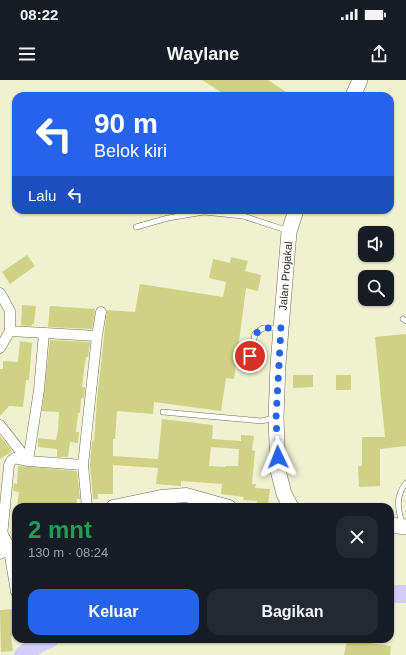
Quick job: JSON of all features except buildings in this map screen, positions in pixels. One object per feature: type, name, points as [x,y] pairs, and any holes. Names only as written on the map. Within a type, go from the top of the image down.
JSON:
[{"type":"main road","points":[[355,92],[360,80]]},
{"type":"main road","name":"Jalan Projakal","points":[[290,503],[284,494],[278,470],[276,418],[281,328],[290,232],[295,214]]},
{"type":"street","points":[[0,293],[10,311],[10,331],[0,348]]},
{"type":"street","points":[[87,503],[83,465],[101,312]]},
{"type":"street","points":[[10,331],[97,336]]},
{"type":"street","points":[[28,461],[39,390],[44,333]]},
{"type":"street","points":[[0,425],[28,461]]},
{"type":"street","points":[[12,571],[8,550],[1,534],[9,465],[11,461],[14,458],[28,461],[83,465]]},
{"type":"street","points":[[132,503],[161,497],[186,495],[215,503]]},
{"type":"lane","points":[[136,227],[168,218],[192,214]]},
{"type":"lane","points":[[224,214],[243,216],[290,232]]},
{"type":"lane","points":[[248,366],[255,334],[263,328],[281,328]]},
{"type":"lane","points":[[163,412],[260,421],[276,418]]},
{"type":"lane","points":[[400,526],[397,505],[402,488],[406,482]]},
{"type":"waterway","points":[[394,594],[406,594]]},
{"type":"waterway","points":[[23,655],[40,643]]},
{"type":"route","points":[[250,356],[255,334],[259,330],[263,328],[281,328],[276,418],[278,457]]}]
